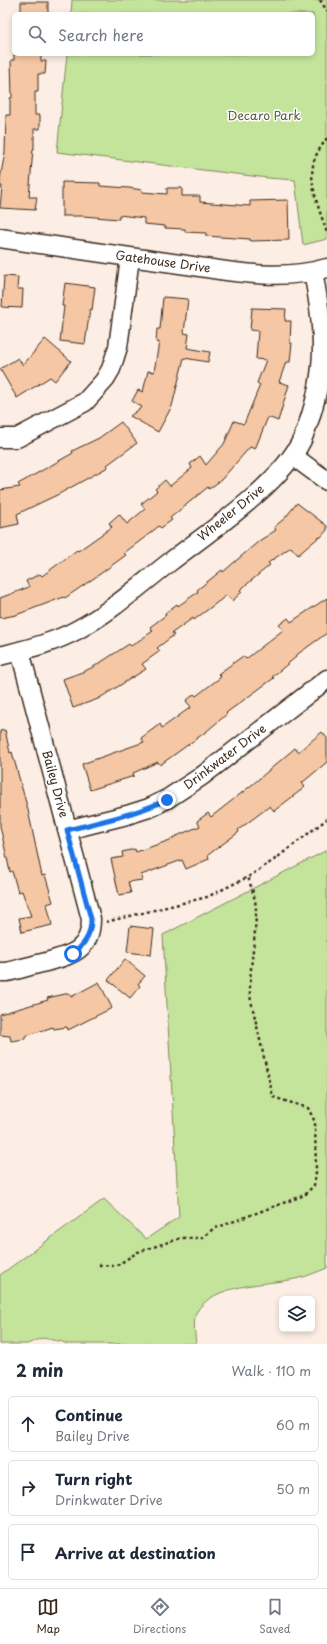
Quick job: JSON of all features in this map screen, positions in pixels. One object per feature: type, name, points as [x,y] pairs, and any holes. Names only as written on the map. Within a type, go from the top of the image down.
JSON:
[{"type":"street","name":"Gatehouse Drive","points":[[0,238],[130,258],[255,274],[292,274],[320,270]]},
{"type":"street","points":[[0,438],[17,438],[85,402],[104,381],[113,363],[118,347],[130,258]]},
{"type":"street","name":"Wheeler Drive","points":[[0,656],[60,638],[94,620],[260,491],[293,456],[313,416],[320,394],[324,370],[324,334],[320,270]]},
{"type":"street","points":[[293,456],[327,480]]},
{"type":"street","name":"Bailey Drive","points":[[0,972],[7,972],[73,954],[82,947],[88,938],[91,929],[91,919],[20,651]]},
{"type":"street","name":"Drinkwater Drive","points":[[67,830],[127,815],[167,800],[208,771],[327,679]]},
{"type":"path","points":[[320,0],[327,11]]},
{"type":"path","points":[[327,138],[317,153],[313,166],[313,182],[317,202],[327,233]]},
{"type":"path","points":[[106,922],[207,897],[248,877],[274,860],[327,819]]},
{"type":"path","points":[[99,1265],[116,1266],[138,1252],[181,1238],[202,1238],[213,1229],[305,1195],[314,1184],[316,1172],[315,1122],[308,1108],[273,1097],[250,996],[256,908],[248,877]]},
{"type":"green space","name":"Decaro Park","points":[[72,0],[327,0],[327,239],[303,245],[295,180],[57,152],[67,56],[315,56],[315,12],[71,12]]},
{"type":"green space","points":[[327,850],[327,1268],[299,1278],[255,1284],[214,1296],[204,1303],[196,1313],[194,1324],[196,1344],[66,1344],[43,1338],[27,1344],[0,1344],[0,1275],[104,1199],[146,1239],[179,1217],[163,935]]},
{"type":"building","points":[[21,2],[48,2],[48,12],[21,12]]},
{"type":"building","points":[[14,56],[41,56],[41,61],[46,61],[45,74],[38,74],[38,92],[35,92],[35,115],[40,115],[40,129],[34,129],[34,149],[29,197],[37,197],[35,210],[0,208],[2,186],[0,186],[0,179],[5,152],[6,115],[10,115],[10,98],[12,98],[11,60],[14,60]]},
{"type":"building","points":[[62,182],[100,183],[100,186],[129,188],[142,190],[142,192],[167,194],[167,188],[182,188],[182,196],[200,196],[200,202],[250,206],[250,201],[288,200],[289,240],[250,241],[250,239],[206,236],[206,233],[185,232],[185,229],[165,228],[165,226],[144,224],[144,218],[119,215],[119,219],[62,216]]},
{"type":"building","points":[[4,276],[18,277],[17,289],[23,289],[22,308],[2,307]]},
{"type":"building","points":[[65,283],[95,287],[85,344],[60,341]]},
{"type":"building","points":[[163,297],[188,299],[184,333],[189,334],[187,348],[210,352],[208,362],[184,358],[172,406],[158,432],[130,416],[142,407],[132,401],[138,390],[143,392],[148,371],[154,372],[159,342],[156,342],[157,329],[160,329]]},
{"type":"building","points":[[252,308],[286,309],[285,321],[291,321],[290,343],[292,343],[290,362],[286,362],[279,382],[289,385],[278,421],[268,417],[255,449],[250,447],[221,480],[209,489],[208,487],[170,518],[172,520],[161,528],[159,526],[124,553],[126,555],[100,574],[65,598],[64,597],[16,615],[0,618],[0,598],[29,587],[26,581],[40,574],[42,576],[77,550],[78,551],[112,527],[109,523],[119,514],[127,524],[145,509],[141,504],[157,491],[155,489],[165,480],[170,486],[192,468],[190,464],[200,456],[206,465],[224,444],[234,421],[244,424],[260,385],[257,383],[266,360],[256,359],[258,331],[250,330]]},
{"type":"building","points":[[45,339],[71,361],[55,381],[50,377],[17,398],[0,369],[18,358],[23,365]]},
{"type":"building","points":[[121,422],[137,443],[107,465],[108,467],[59,494],[17,514],[19,524],[0,528],[0,490],[20,487],[18,484],[73,453],[72,451],[99,438]]},
{"type":"building","points":[[297,503],[327,526],[327,530],[320,538],[319,537],[298,555],[291,547],[268,563],[270,565],[240,590],[242,592],[232,601],[227,595],[194,620],[193,618],[172,633],[174,635],[157,648],[160,651],[142,664],[146,669],[98,699],[73,708],[63,679],[95,666],[129,644],[131,646],[153,631],[150,627],[166,615],[165,613],[198,592],[197,590],[222,570],[223,572],[259,541],[276,530],[274,527],[285,518]]},
{"type":"building","points":[[327,598],[327,633],[295,656],[296,657],[272,677],[274,678],[226,713],[227,714],[207,731],[160,765],[158,762],[133,773],[134,776],[90,790],[82,764],[144,742],[141,738],[160,724],[162,728],[191,707],[186,701],[194,694],[196,696],[221,677],[218,674],[243,656],[246,659],[283,630],[279,625],[288,618],[291,622]]},
{"type":"building","points":[[5,730],[10,753],[12,752],[28,810],[42,876],[45,875],[53,902],[47,904],[52,925],[22,932],[19,918],[31,916],[22,891],[18,892],[12,871],[10,872],[0,826],[0,731]]},
{"type":"building","points":[[322,732],[327,738],[327,762],[302,783],[305,787],[274,811],[270,806],[238,830],[239,832],[208,855],[209,859],[186,869],[182,860],[141,875],[142,880],[128,882],[131,893],[119,895],[111,859],[123,857],[122,852],[135,849],[136,852],[173,839],[172,838],[200,826],[197,821],[208,813],[211,817],[295,748],[298,752]]},
{"type":"building","points":[[130,926],[154,929],[151,955],[127,952]]},
{"type":"building","points":[[125,959],[145,976],[138,984],[140,986],[130,998],[108,980]]},
{"type":"building","points":[[99,982],[112,1008],[68,1030],[67,1027],[54,1029],[53,1027],[25,1036],[25,1039],[11,1041],[10,1036],[0,1035],[0,1014],[48,1000],[47,998],[70,993],[71,997]]},
{"type":"route","points":[[73,954],[82,947],[88,938],[91,929],[91,919],[67,830],[127,815],[167,800]]}]
